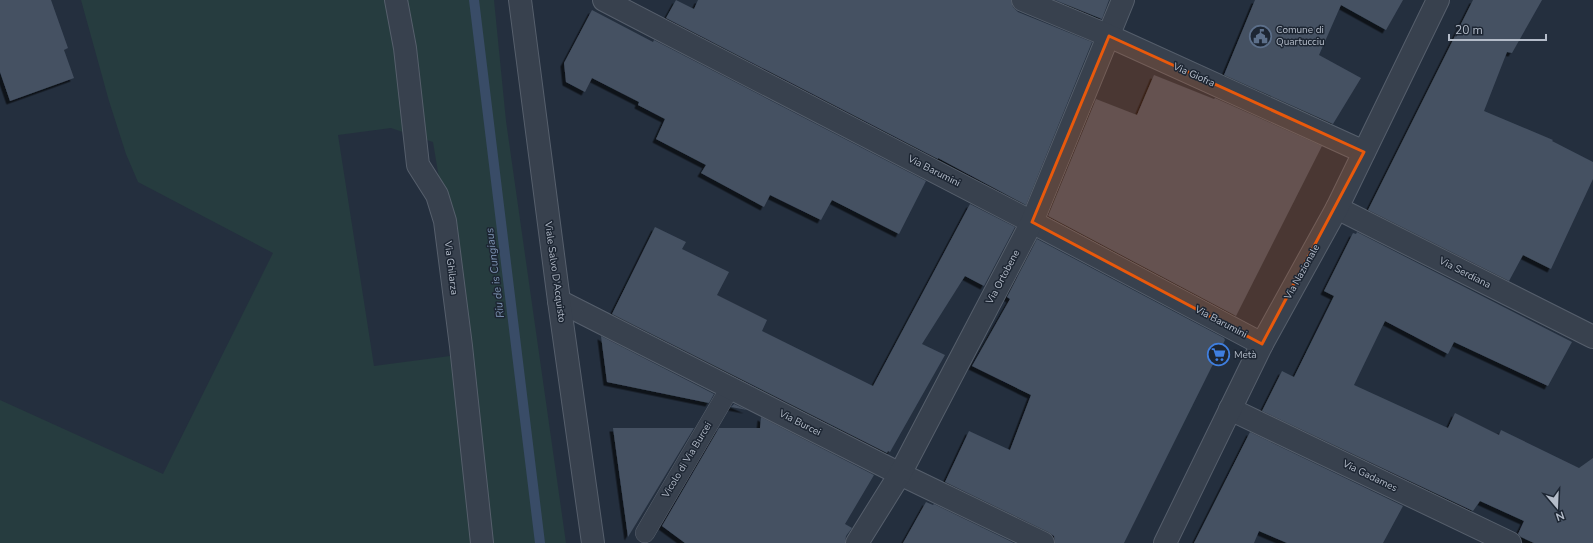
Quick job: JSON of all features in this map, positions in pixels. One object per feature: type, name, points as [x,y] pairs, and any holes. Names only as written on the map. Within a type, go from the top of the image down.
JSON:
[{"type":"street","name":"Via Ghilarza","points":[[396,0],[405,48],[418,166],[436,195],[445,221],[461,346],[482,543]]},
{"type":"street","name":"Viale Salvo D'Acquisto","points":[[520,0],[559,301],[593,543]]},
{"type":"street","name":"Via Barumini","points":[[604,0],[1032,222],[1262,344]]},
{"type":"street","name":"Via Giofra","points":[[1023,0],[1109,36],[1364,152]]},
{"type":"street","name":"Via Ortobene","points":[[857,543],[900,474],[1032,222],[1124,0]]},
{"type":"street","name":"Via Nazionale","points":[[1164,543],[1262,344],[1337,208],[1438,0]]},
{"type":"street","name":"Via Serdiana","points":[[1337,208],[1593,337]]},
{"type":"street","name":"Via Burcei","points":[[559,301],[900,474],[1043,543]]},
{"type":"street","name":"Via Gadames","points":[[1230,409],[1510,543]]},
{"type":"lane","name":"Vicolo di Via Burcei","points":[[644,533],[730,388]]},
{"type":"highlighted area","points":[[1109,36],[1364,152],[1262,344],[1032,222]]},
{"type":"green space","points":[[81,0],[494,0],[506,121],[566,543],[0,543],[0,400],[163,474],[273,253],[138,182],[126,154],[109,101]],"holes":[[[391,128],[433,142],[439,178],[455,222],[473,353],[374,366],[338,135]]]},
{"type":"building","points":[[0,0],[51,0],[68,48],[64,50],[74,78],[10,101],[0,72]]},
{"type":"building","points":[[676,0],[694,9],[698,0],[1011,0],[1013,7],[1018,12],[1092,42],[1026,205],[666,18]]},
{"type":"building","points":[[1055,0],[1109,0],[1102,19]]},
{"type":"building","points":[[1255,0],[1403,0],[1386,30],[1341,5],[1319,55],[1361,78],[1333,124],[1224,75]]},
{"type":"building","points":[[1473,0],[1542,0],[1512,53],[1507,52],[1484,111],[1553,140],[1552,141],[1593,162],[1593,179],[1551,269],[1523,255],[1509,281],[1368,210]]},
{"type":"building","points":[[592,10],[653,42],[654,40],[926,181],[899,234],[832,200],[821,220],[770,195],[764,207],[701,173],[706,165],[656,139],[665,119],[638,105],[639,102],[592,78],[585,92],[566,82],[564,63]]},
{"type":"building","points":[[1154,75],[1214,99],[1215,98],[1322,146],[1236,316],[1048,216],[1096,99],[1137,115]]},
{"type":"building","points":[[970,204],[1015,227],[984,286],[965,276],[922,344],[945,355],[890,452],[888,451],[887,453],[612,314],[655,227],[686,242],[682,249],[729,272],[717,295],[767,320],[762,331],[873,386]]},
{"type":"building","points":[[1357,232],[1572,342],[1548,386],[1454,342],[1448,354],[1385,321],[1354,385],[1448,428],[1455,413],[1499,435],[1501,430],[1579,468],[1593,458],[1593,543],[1534,543],[1518,534],[1524,521],[1480,501],[1473,511],[1262,411],[1282,371],[1294,377],[1334,296],[1324,291],[1353,233],[1356,234]]},
{"type":"building","points":[[1037,239],[1224,338],[1225,340],[1124,543],[1055,543],[1054,536],[1048,532],[945,482],[969,431],[1010,450],[1031,395],[972,366],[1010,299],[1007,297]]},
{"type":"building","points":[[601,336],[714,394],[709,403],[607,382]]},
{"type":"building","points":[[734,404],[747,410],[731,407]]},
{"type":"building","points":[[761,417],[874,475],[845,524],[852,528],[846,536],[845,543],[685,543],[662,526],[719,428],[760,428]]},
{"type":"building","points":[[613,428],[694,428],[628,537]]},
{"type":"building","points":[[1250,432],[1403,506],[1383,543],[1287,543],[1259,531],[1254,543],[1194,543]]},
{"type":"building","points":[[926,502],[933,505],[934,504],[1014,543],[903,543]]},
{"type":"waterway","name":"Riu de is Cungiaus","points":[[474,0],[540,543]]},
{"type":"place","name":"Comune di Quartucciu","points":[[1260,36]]},
{"type":"place","name":"Metà","points":[[1218,355]]}]
